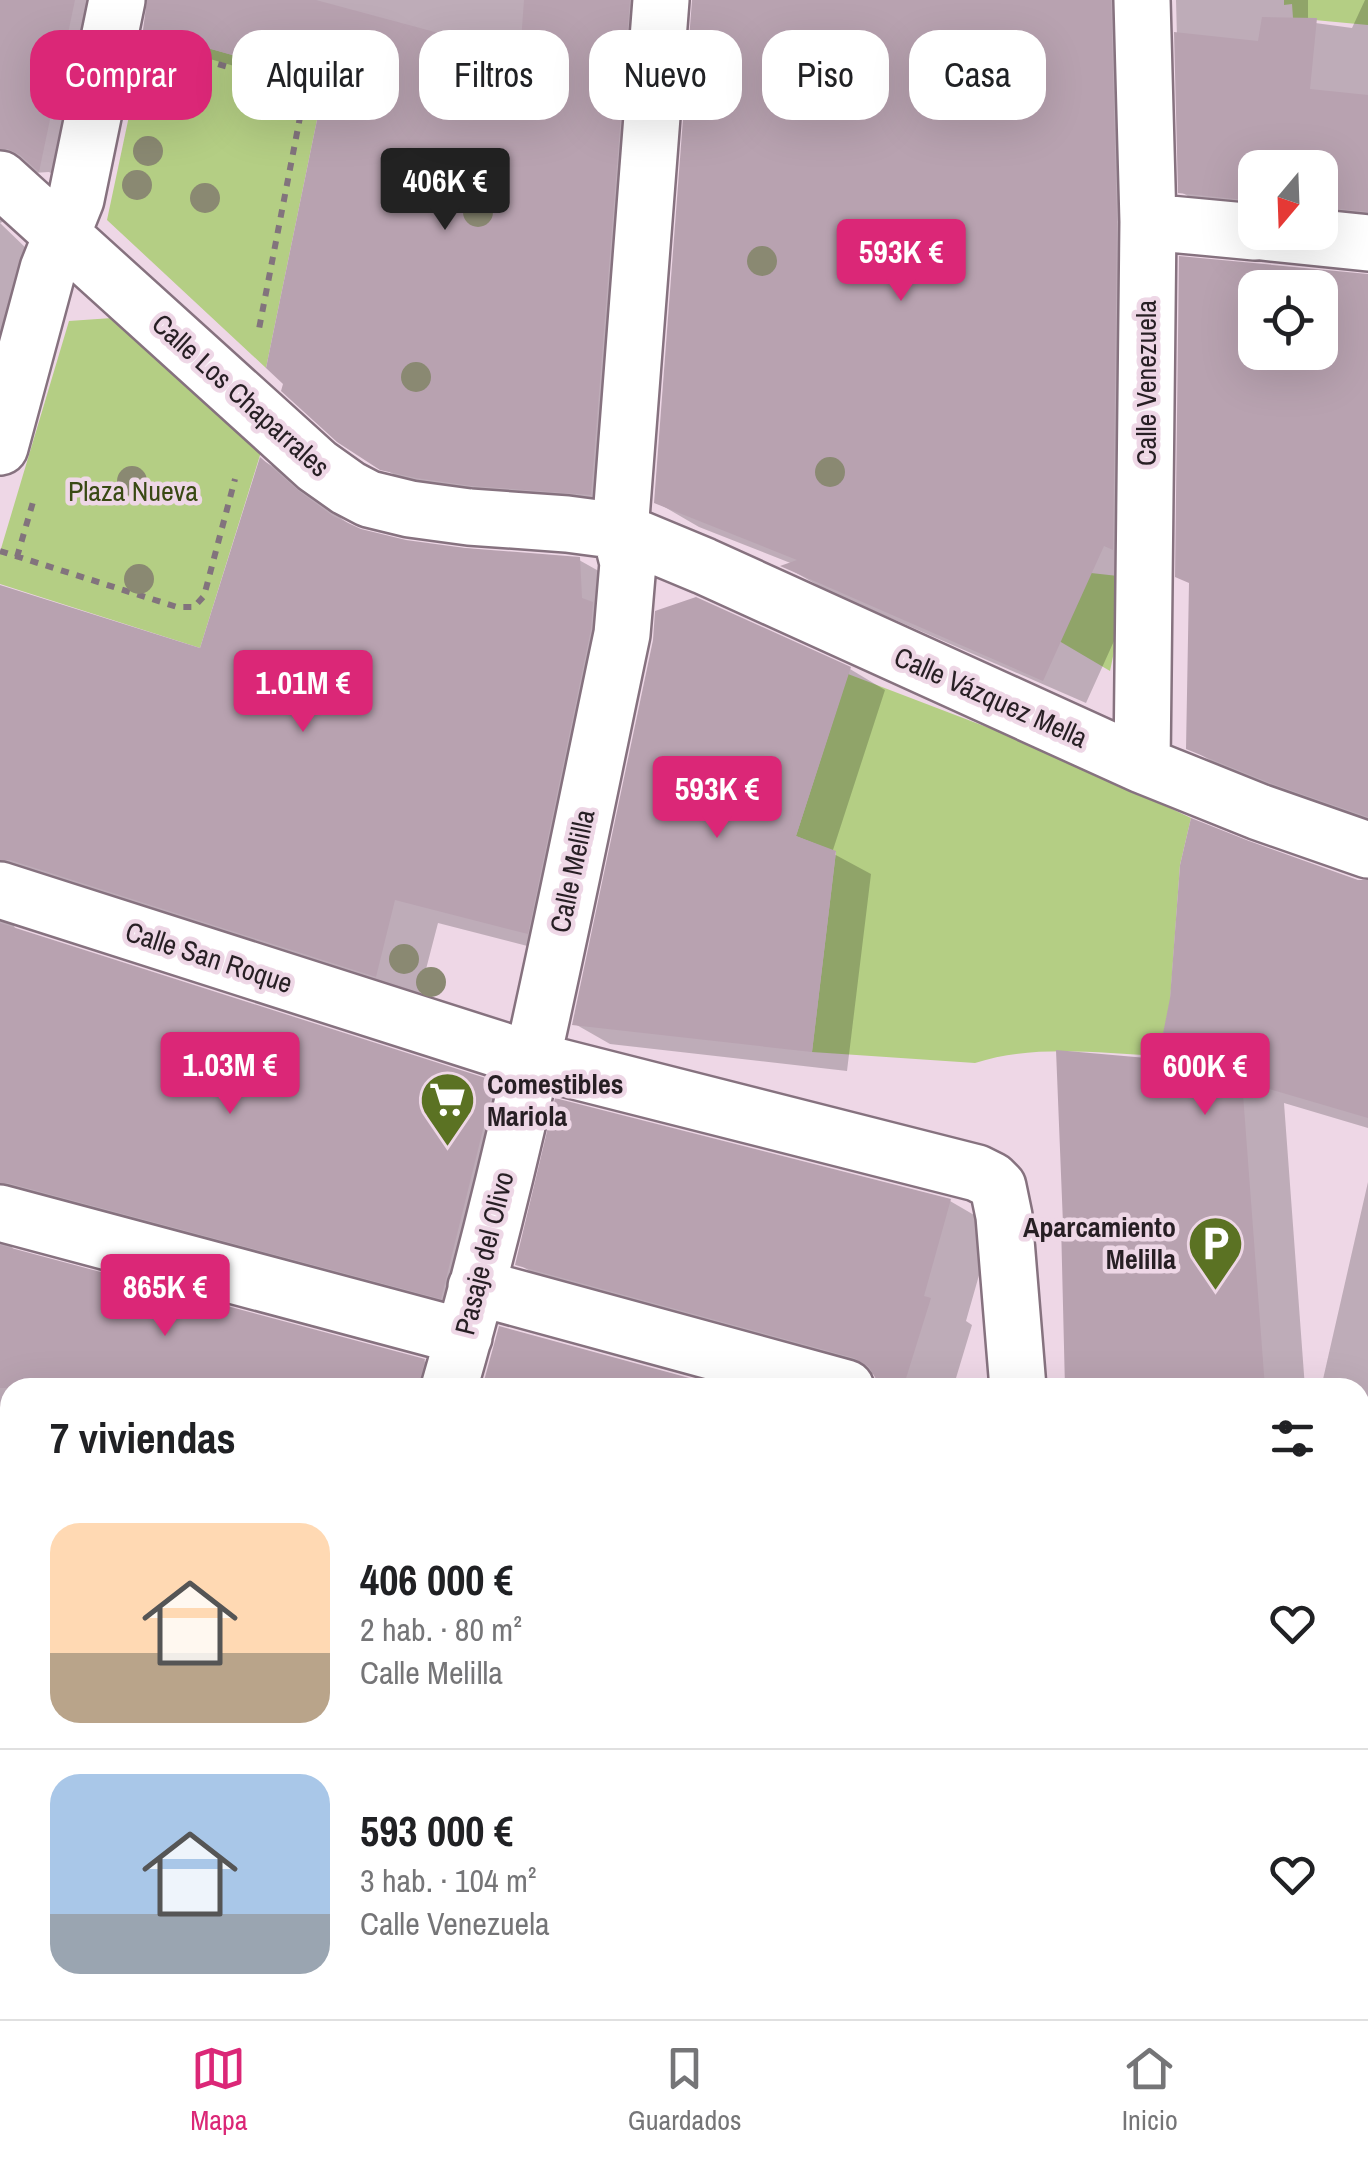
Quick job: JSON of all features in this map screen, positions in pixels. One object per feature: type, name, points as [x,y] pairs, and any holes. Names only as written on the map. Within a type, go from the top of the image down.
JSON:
[{"type":"street","points":[[0,447],[48,269],[76,199],[117,0]]},
{"type":"street","name":"Calle Melilla","points":[[532,1060],[622,634],[628,564],[620,531],[661,0]]},
{"type":"street","name":"Calle Venezuela","points":[[1142,0],[1148,222],[1142,765]]},
{"type":"street","name":"Calle Los Chaparrales","points":[[0,180],[317,466],[348,488],[369,499],[410,510],[620,531]]},
{"type":"street","points":[[1148,222],[1238,230]]},
{"type":"street","points":[[1338,239],[1368,242]]},
{"type":"street","name":"Calle Vázquez Mella","points":[[620,531],[1142,765],[1368,850]]},
{"type":"street","name":"Calle San Roque","points":[[0,890],[532,1060]]},
{"type":"street","points":[[532,1060],[978,1173],[991,1180],[998,1187],[1004,1216],[1017,1378]]},
{"type":"street","name":"Pasaje del Olivo","points":[[463,1337],[532,1060]]},
{"type":"street","points":[[0,1213],[463,1337],[772,1378]]},
{"type":"path","points":[[243,325],[257,338]]},
{"type":"path","points":[[17,557],[38,485]]},
{"type":"green space","points":[[1284,0],[1368,0],[1368,25],[1293,18],[1292,4],[1284,5]]},
{"type":"green space","points":[[212,49],[232,55],[232,120],[317,120],[266,368],[107,220],[128,120],[212,120]]},
{"type":"green space","name":"Plaza Nueva","points":[[112,318],[261,452],[200,648],[0,584],[0,552],[69,321]]},
{"type":"green space","points":[[1091,573],[1118,576],[1116,642],[1110,671],[1032,625]]},
{"type":"green space","points":[[848,674],[1047,750],[1191,818],[1180,865],[1170,1002],[1159,1056],[1043,1052],[975,1063],[812,1052],[836,852],[796,836]]},
{"type":"building","points":[[0,0],[75,0],[69,30],[30,30],[30,120],[50,120],[39,172],[20,155],[0,149]]},
{"type":"building","points":[[147,0],[316,0],[427,30],[419,30],[419,120],[569,120],[569,30],[522,30],[524,0],[630,0],[628,30],[589,30],[589,120],[621,120],[591,495],[472,486],[380,470],[337,442],[281,391],[283,384],[266,368],[317,120],[399,120],[399,30],[232,30],[232,55],[212,49],[212,30],[143,30]]},
{"type":"building","points":[[692,0],[1111,0],[1117,222],[1113,550],[1104,546],[1043,681],[780,566],[797,560],[654,503],[683,120],[742,120],[742,30],[690,30]]},
{"type":"building","points":[[1262,17],[1317,18],[1310,89],[1368,95],[1368,212],[1338,209],[1338,150],[1238,150],[1238,199],[1178,193],[1174,32],[1258,41]]},
{"type":"building","points":[[1179,256],[1326,270],[1238,270],[1238,370],[1338,370],[1338,271],[1368,274],[1368,817],[1186,749],[1189,583],[1175,577]]},
{"type":"building","points":[[260,457],[333,516],[361,529],[465,548],[580,557],[582,598],[593,602],[591,629],[528,934],[395,900],[376,977],[0,860],[0,585],[200,648]]},
{"type":"building","points":[[696,597],[851,667],[796,836],[836,851],[812,1052],[572,1025],[653,640],[655,611]]},
{"type":"building","name":"Aparcamiento Melilla","points":[[1191,818],[1358,880],[1368,880],[1368,1118],[1242,1081],[1264,1378],[1065,1378],[1056,1050],[1158,1059],[1170,998],[1180,865]]},
{"type":"building","points":[[0,923],[495,1081],[441,1299],[0,1183]]},
{"type":"building","points":[[555,1098],[951,1199],[924,1296],[931,1298],[906,1378],[875,1378],[869,1367],[854,1358],[515,1265]]},
{"type":"building","points":[[0,1245],[425,1359],[421,1378],[0,1378]]},
{"type":"building","points":[[499,1326],[689,1378],[485,1378]]},
{"type":"place","name":"Comestibles Mariola","points":[[448,1149]]},
{"type":"place","name":"Aparcamiento Melilla","points":[[1215,1292]]}]
